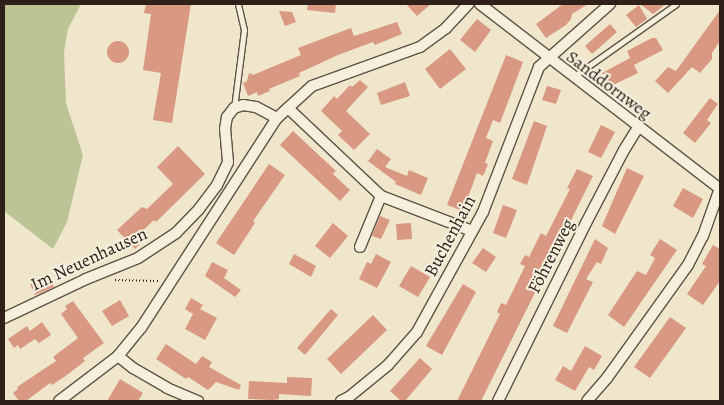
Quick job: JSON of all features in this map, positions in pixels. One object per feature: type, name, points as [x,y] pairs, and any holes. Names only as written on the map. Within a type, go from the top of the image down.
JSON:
[{"type":"street","points":[[59,401],[118,356],[141,328],[277,118],[312,86],[420,47],[446,28],[468,4]]},
{"type":"street","name":"Sanddornweg","points":[[480,4],[547,58],[720,189]]},
{"type":"street","name":"Buchenhain","points":[[341,401],[349,397],[388,365],[417,332],[483,212],[539,67],[610,4]]},
{"type":"street","points":[[234,108],[243,105],[256,107],[277,118]]},
{"type":"street","name":"Im Neuenhausen","points":[[4,318],[86,278],[138,258],[176,232],[199,209],[218,185],[228,162],[224,129],[227,117],[234,108]]},
{"type":"street","points":[[288,108],[381,196],[472,231]]},
{"type":"street","name":"Föhrenweg","points":[[498,401],[603,191],[638,128]]},
{"type":"street","points":[[587,401],[607,378],[688,266],[703,236],[720,189]]},
{"type":"street","points":[[360,247],[381,196]]},
{"type":"street","points":[[118,356],[133,368],[167,388],[198,401]]},
{"type":"lane","points":[[234,108],[244,30],[238,4]]},
{"type":"lane","points":[[573,78],[676,4]]},
{"type":"path","points":[[114,280],[170,282]]},
{"type":"green space","points":[[4,4],[81,4],[68,29],[64,52],[66,103],[83,155],[67,222],[53,249],[4,211]]},
{"type":"building","points":[[146,4],[191,4],[172,123],[153,120],[161,73],[143,70],[151,14],[144,13]]},
{"type":"building","points":[[308,4],[336,4],[335,13],[307,10]]},
{"type":"building","points":[[406,4],[431,4],[417,16]]},
{"type":"building","points":[[563,4],[588,4],[572,14],[571,19],[566,25],[546,38],[536,24]]},
{"type":"building","points":[[640,4],[666,4],[653,14]]},
{"type":"building","points":[[639,5],[647,19],[636,27],[626,15]]},
{"type":"building","points":[[720,10],[720,41],[712,53],[712,59],[700,73],[692,67],[668,93],[655,81],[668,67],[676,71]]},
{"type":"building","points":[[279,11],[292,12],[296,22],[285,26]]},
{"type":"building","points":[[477,19],[491,30],[475,52],[460,40]]},
{"type":"building","points":[[397,22],[402,34],[375,45],[373,42],[338,55],[299,73],[300,76],[269,89],[270,91],[258,96],[257,92],[248,96],[243,83],[247,81],[249,73],[253,75],[301,55],[298,48],[351,28],[354,36]]},
{"type":"building","points":[[610,24],[617,32],[592,54],[585,46]]},
{"type":"building","points":[[652,38],[656,38],[663,50],[634,65],[638,73],[609,87],[602,73],[630,58],[631,60],[627,51]]},
{"type":"building","points":[[118,41],[126,44],[129,52],[126,60],[118,63],[110,60],[107,52],[110,44]]},
{"type":"building","points":[[450,49],[466,69],[440,89],[425,69]]},
{"type":"building","points":[[506,55],[523,62],[500,123],[493,120],[486,138],[493,141],[485,163],[488,164],[483,176],[477,173],[463,211],[447,205]]},
{"type":"building","points":[[360,80],[368,87],[346,111],[370,134],[354,150],[338,135],[342,131],[321,111],[334,96],[337,99],[350,85],[352,87]]},
{"type":"building","points":[[405,82],[410,96],[381,105],[377,93]]},
{"type":"building","points":[[547,86],[561,90],[556,104],[542,100]]},
{"type":"building","points":[[710,98],[718,104],[707,120],[711,123],[695,143],[683,133]]},
{"type":"building","points":[[534,121],[547,126],[527,185],[512,179]]},
{"type":"building","points":[[601,125],[615,132],[601,158],[588,152]]},
{"type":"building","points":[[293,131],[336,171],[333,174],[350,190],[340,201],[280,145]]},
{"type":"building","points":[[178,146],[205,174],[156,222],[154,220],[138,235],[143,241],[135,249],[117,230],[142,207],[147,209],[173,184],[157,167]]},
{"type":"building","points":[[377,149],[391,159],[385,167],[407,176],[409,170],[428,178],[421,195],[395,184],[396,182],[368,161]]},
{"type":"building","points":[[269,164],[285,175],[253,221],[255,223],[234,255],[216,243]]},
{"type":"building","points":[[627,168],[644,176],[615,234],[602,226]]},
{"type":"building","points":[[577,169],[593,176],[481,401],[457,401],[500,314],[497,312],[501,303],[506,305],[525,266],[520,264],[525,255],[529,257],[541,233],[546,236],[570,189],[567,188]]},
{"type":"building","points":[[683,188],[703,199],[693,218],[673,206]]},
{"type":"building","points":[[503,205],[517,210],[506,238],[493,233]]},
{"type":"building","points":[[380,216],[390,220],[381,239],[372,236]]},
{"type":"building","points":[[333,223],[348,236],[330,258],[315,246]]},
{"type":"building","points":[[411,223],[412,239],[397,240],[396,224]]},
{"type":"building","points":[[595,239],[608,248],[601,264],[597,262],[586,279],[593,282],[567,333],[553,326]]},
{"type":"building","points":[[660,239],[677,250],[624,327],[608,315],[637,271],[646,275],[655,258],[650,255]]},
{"type":"building","points":[[713,245],[720,249],[720,281],[703,305],[687,294],[706,266],[702,264]]},
{"type":"building","points":[[483,248],[496,257],[486,272],[472,263]]},
{"type":"building","points":[[294,254],[316,266],[311,277],[289,264]]},
{"type":"building","points":[[376,254],[391,262],[377,288],[359,279],[367,262],[371,264]]},
{"type":"building","points":[[212,262],[228,270],[224,278],[241,290],[235,297],[205,276]]},
{"type":"building","points":[[411,266],[430,277],[418,297],[399,286]]},
{"type":"building","points":[[48,275],[54,287],[35,295],[30,284]]},
{"type":"building","points":[[463,284],[476,292],[442,355],[426,346]]},
{"type":"building","points":[[191,298],[203,305],[200,309],[217,318],[205,340],[185,329],[193,314],[185,309]]},
{"type":"building","points":[[120,300],[129,316],[112,326],[102,311]]},
{"type":"building","points":[[73,301],[104,343],[83,358],[85,361],[67,375],[52,385],[50,383],[26,401],[19,401],[13,393],[18,389],[17,387],[56,361],[53,357],[78,338],[61,314],[67,309],[65,306]]},
{"type":"building","points":[[331,309],[338,315],[305,355],[297,348]]},
{"type":"building","points":[[373,315],[387,330],[341,374],[327,359]]},
{"type":"building","points":[[670,317],[686,328],[650,378],[634,367]]},
{"type":"building","points":[[42,322],[51,335],[39,343],[35,339],[20,349],[18,345],[14,348],[8,339],[27,326],[30,331]]},
{"type":"building","points":[[166,344],[196,364],[202,356],[212,362],[209,367],[241,385],[239,390],[216,382],[208,390],[188,377],[186,379],[156,359]]},
{"type":"building","points":[[585,346],[602,356],[594,370],[589,367],[575,391],[555,380],[563,366],[571,371]]},
{"type":"building","points":[[420,358],[432,369],[405,401],[401,401],[390,391]]},
{"type":"building","points":[[287,377],[312,378],[311,396],[279,394],[279,399],[248,399],[249,381],[287,383]]},
{"type":"building","points":[[120,379],[143,393],[138,401],[107,401]]}]
